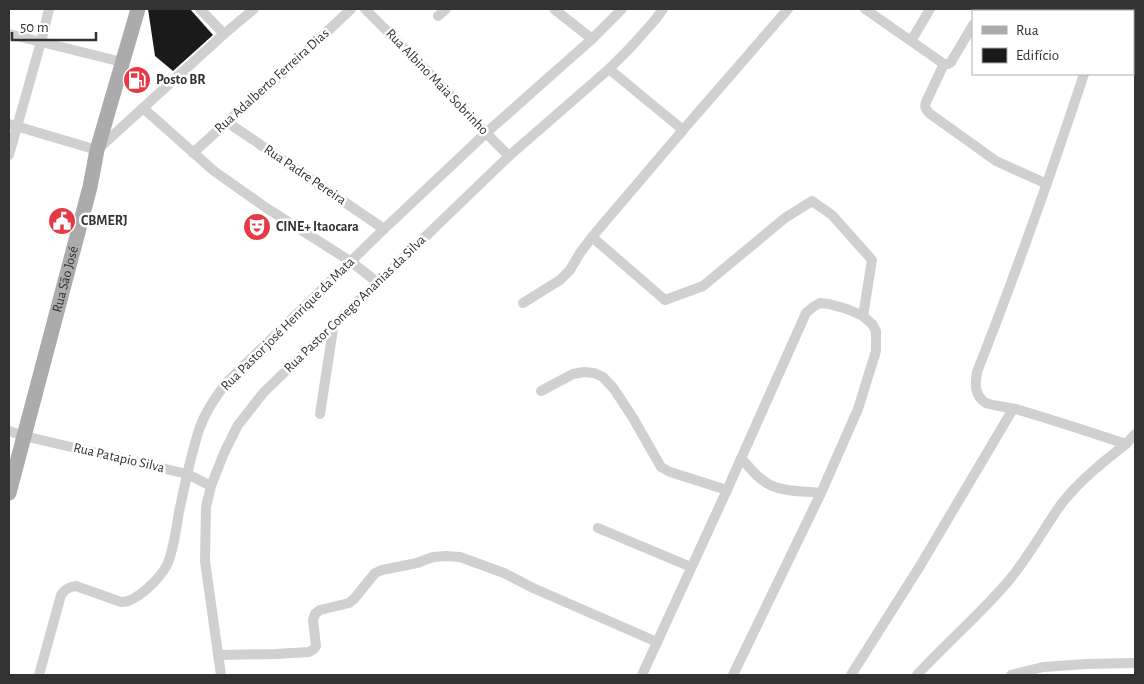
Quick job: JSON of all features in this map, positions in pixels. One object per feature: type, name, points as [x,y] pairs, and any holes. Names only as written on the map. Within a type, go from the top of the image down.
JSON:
[{"type":"main road","name":"Rua São José","points":[[9,493],[90,187],[96,150],[138,9]]},
{"type":"street","points":[[9,155],[13,126],[41,42],[49,9]]},
{"type":"street","points":[[200,9],[224,34]]},
{"type":"street","points":[[13,126],[96,150],[254,9]]},
{"type":"street","name":"Rua Adalberto Ferreira Dias","points":[[193,153],[351,9]]},
{"type":"street","name":"Rua Albino Maia Sobrinho","points":[[365,9],[509,156]]},
{"type":"street","points":[[438,16],[446,9]]},
{"type":"street","points":[[554,9],[592,39]]},
{"type":"street","name":"Rua Pastor josé Henrique da Mata","points":[[39,675],[61,595],[65,590],[76,586],[121,602],[126,602],[133,600],[156,580],[166,565],[172,548],[187,474],[199,428],[210,405],[226,384],[384,228],[486,133],[592,39],[622,9]]},
{"type":"street","name":"Rua Pastor Conego Ananias da Silva","points":[[221,675],[205,562],[206,507],[211,486],[224,453],[238,426],[264,392],[334,323],[509,156],[609,69],[663,9]]},
{"type":"street","points":[[523,303],[560,280],[570,270],[592,237],[788,9]]},
{"type":"street","points":[[865,9],[876,12],[911,41],[944,64],[951,62],[972,27]]},
{"type":"street","points":[[911,41],[930,9]]},
{"type":"street","points":[[9,34],[122,62]]},
{"type":"street","points":[[944,64],[925,105],[929,113],[996,161],[1047,184]]},
{"type":"street","points":[[609,69],[683,130]]},
{"type":"street","points":[[1084,75],[1047,184],[1010,288],[977,372],[975,382],[976,390],[986,403],[1013,408],[1126,444]]},
{"type":"street","points":[[143,108],[214,171],[268,209],[350,261],[377,282]]},
{"type":"street","name":"Rua Padre Pereira","points":[[226,122],[384,228]]},
{"type":"street","points":[[592,237],[665,300],[703,286],[785,218],[812,201],[832,215],[872,260],[863,316]]},
{"type":"street","points":[[642,675],[806,313],[820,303],[847,309],[863,316],[872,324],[876,331],[876,351],[858,409],[732,675]]},
{"type":"street","points":[[320,414],[334,323]]},
{"type":"street","points":[[541,391],[573,374],[594,372],[603,377],[614,389],[661,467],[670,472],[727,490]]},
{"type":"street","points":[[851,675],[920,566],[1013,408]]},
{"type":"street","name":"Rua Patapio Silva","points":[[9,431],[187,474],[211,486]]},
{"type":"street","points":[[918,675],[1010,579],[1062,503],[1089,473],[1126,444],[1135,434]]},
{"type":"street","points":[[741,458],[758,477],[770,485],[797,491],[820,492]]},
{"type":"street","points":[[598,528],[691,567]]},
{"type":"street","points":[[218,655],[309,652],[316,646],[313,620],[315,614],[320,610],[349,603],[375,573],[382,570],[417,563],[433,557],[446,556],[460,557],[504,573],[533,588],[657,642]]},
{"type":"street","points":[[1011,675],[1043,667],[1135,663]]},
{"type":"building","points":[[148,9],[190,9],[213,35],[173,71],[155,56]]},
{"type":"place","name":"Posto BR","points":[[137,80]]},
{"type":"place","name":"CBMERJ","points":[[62,221]]},
{"type":"place","name":"CINE+ Itaocara","points":[[257,227]]}]
